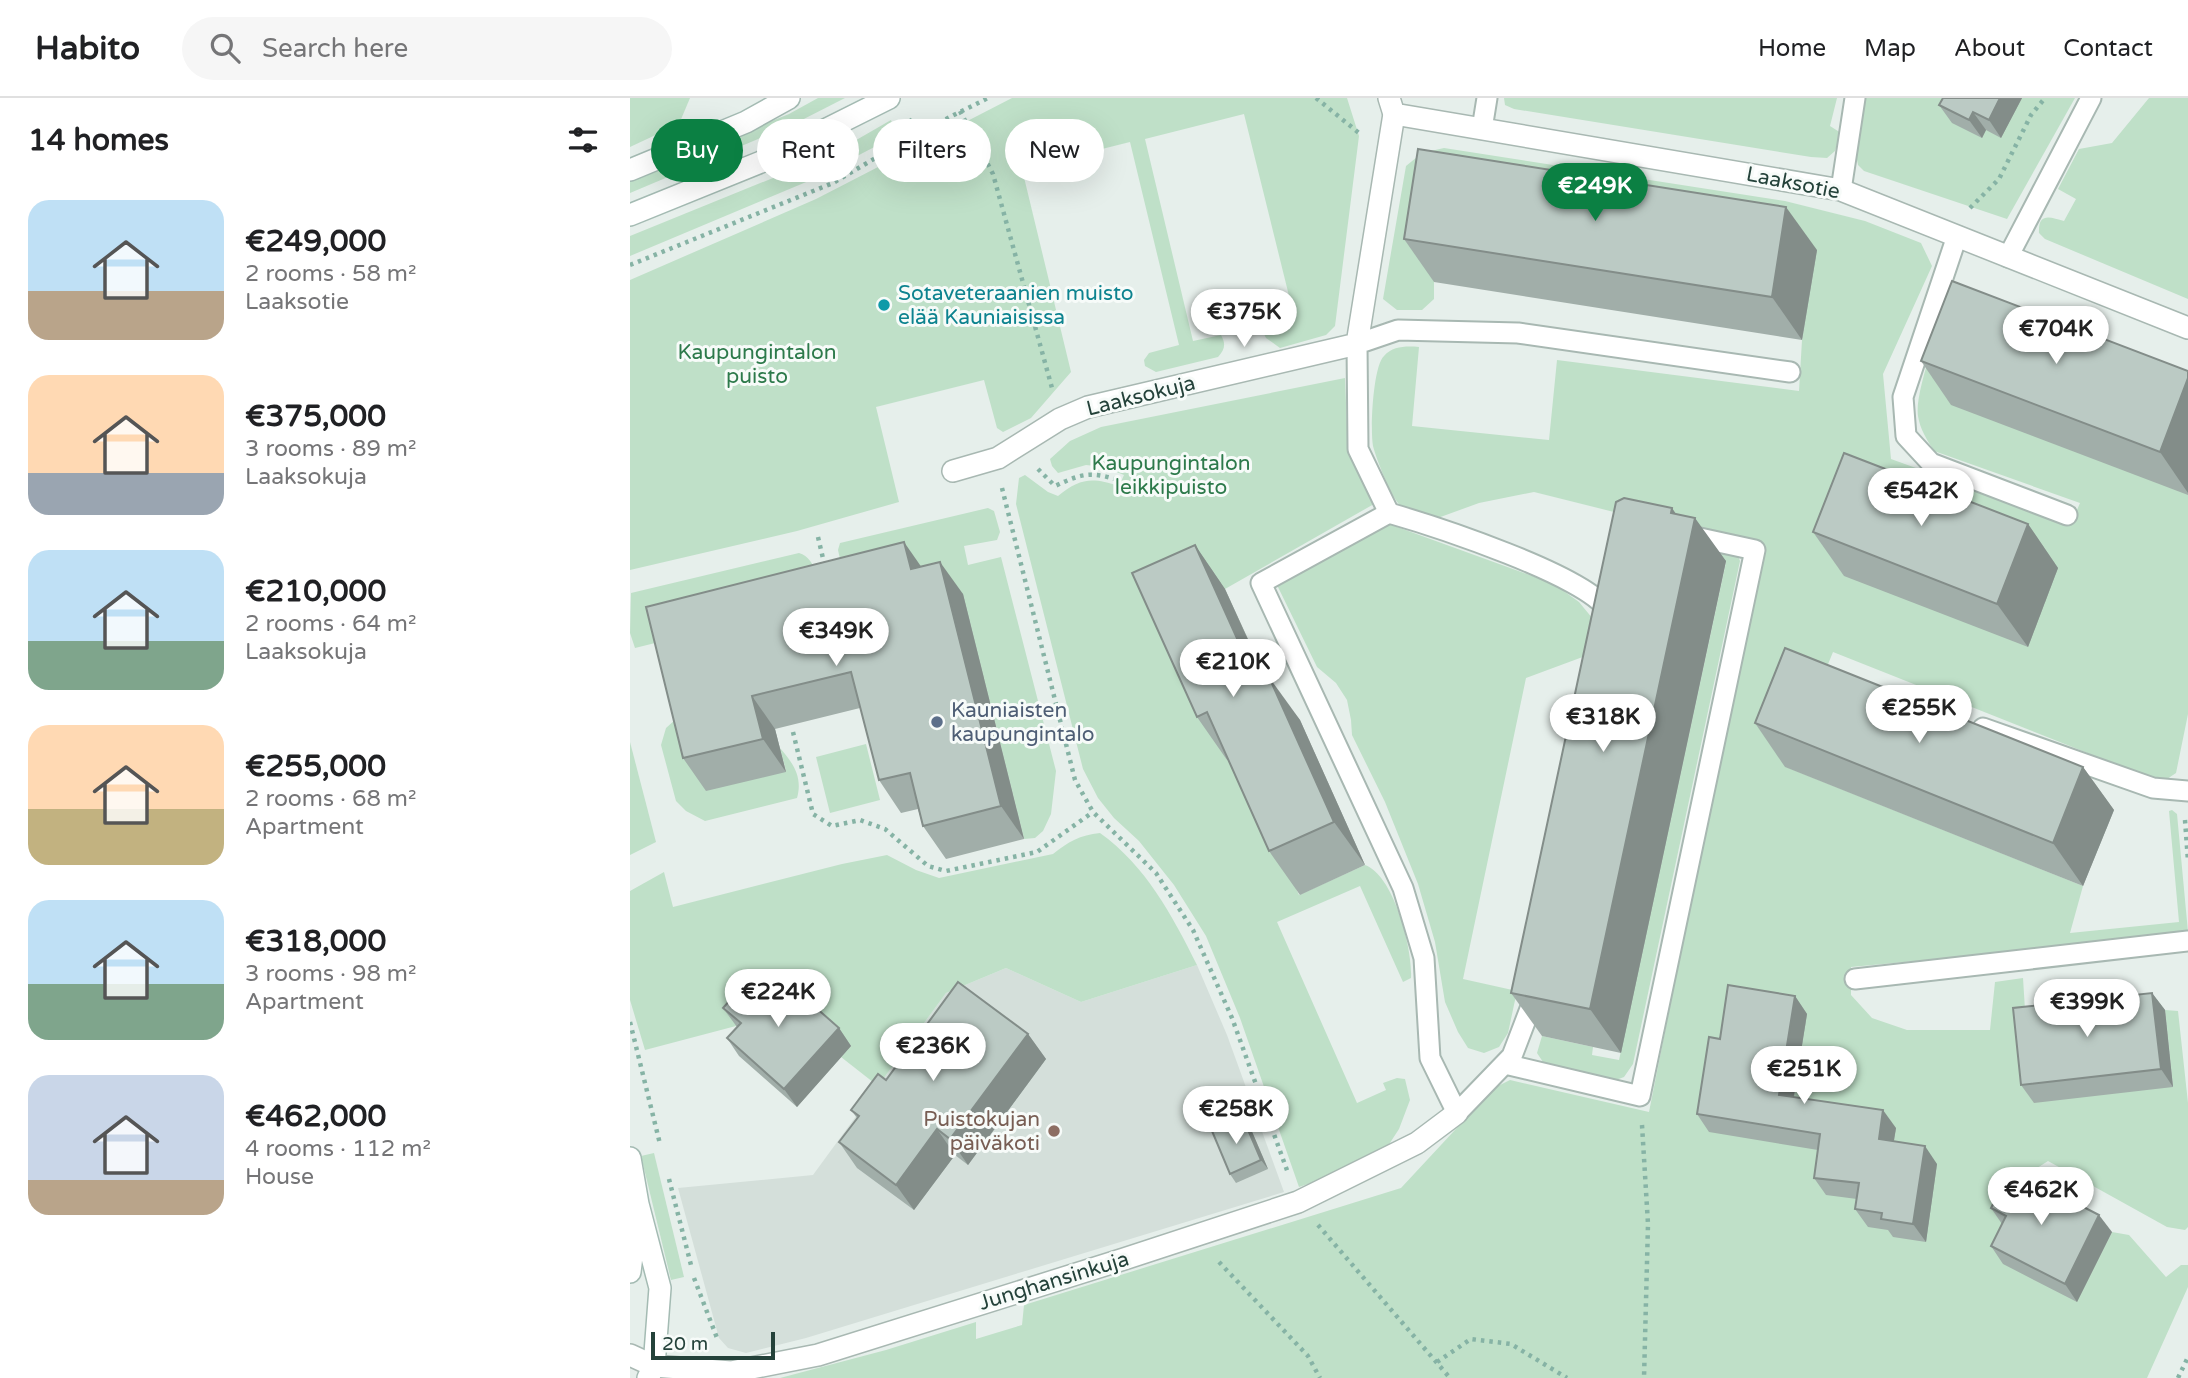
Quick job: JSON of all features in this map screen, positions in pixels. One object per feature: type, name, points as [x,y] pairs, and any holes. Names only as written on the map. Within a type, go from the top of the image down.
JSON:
[{"type":"street","points":[[630,170],[746,122],[789,98]]},
{"type":"street","points":[[630,215],[761,162],[889,98]]},
{"type":"street","points":[[1357,344],[1392,106]]},
{"type":"street","name":"Laaksotie","points":[[1392,106],[1482,129],[1841,190],[2188,328]]},
{"type":"street","name":"Laaksokuja","points":[[953,471],[998,458],[1060,419],[1088,407],[1357,344]]},
{"type":"street","name":"Junghansinkuja","points":[[630,1355],[651,1372],[731,1372],[818,1355],[1298,1202],[1417,1143],[1457,1113]]},
{"type":"street","points":[[630,1158],[638,1204],[660,1288],[651,1372]]},
{"type":"street","points":[[630,1272],[638,1204]]},
{"type":"lane","points":[[1482,129],[1487,98]]},
{"type":"lane","points":[[1841,190],[1855,98]]},
{"type":"lane","points":[[2008,257],[2091,98]]},
{"type":"lane","points":[[1957,236],[1903,397],[1906,436],[1931,463],[2067,514]]},
{"type":"lane","points":[[1389,513],[1359,449],[1357,344],[1398,330],[1518,333],[1790,372]]},
{"type":"lane","points":[[1389,513],[1450,531],[1578,585],[1601,604],[1607,609],[1614,631],[1538,988],[1512,1056],[1457,1113],[1430,1058],[1424,958],[1403,888],[1261,583],[1389,513]]},
{"type":"lane","points":[[1505,1064],[1640,1096],[1755,550],[1666,531]]},
{"type":"lane","points":[[1601,604],[1609,582]]},
{"type":"lane","points":[[1970,723],[2153,788],[2188,791]]},
{"type":"lane","points":[[1855,979],[2188,941]]},
{"type":"path","points":[[630,265],[833,183],[988,98]]},
{"type":"path","points":[[1316,98],[1365,138]]},
{"type":"path","points":[[1967,211],[1999,179],[2022,130],[2045,98]]},
{"type":"path","points":[[960,111],[993,174],[1060,419]]},
{"type":"path","points":[[1028,440],[1035,465],[1055,486],[1080,474],[1090,473],[1121,481]]},
{"type":"path","points":[[998,458],[1014,542],[1075,780],[1093,812],[1156,873],[1192,930],[1232,1018],[1298,1202],[1450,1378]]},
{"type":"path","points":[[818,537],[827,575]]},
{"type":"path","points":[[793,732],[813,814],[832,826],[860,820],[885,830],[928,866],[946,872],[1037,852],[1093,812]]},
{"type":"path","points":[[630,1022],[663,1156]]},
{"type":"path","points":[[1640,1096],[1648,1224],[1644,1378]]},
{"type":"path","points":[[667,1169],[696,1287],[731,1372]]},
{"type":"path","points":[[1194,1236],[1308,1356],[1320,1378]]},
{"type":"path","points":[[1437,1362],[1471,1339],[1511,1344],[1567,1378]]},
{"type":"path","points":[[2178,1378],[2188,1357]]},
{"type":"shaded area","name":"Puistokujan päiväkoti","points":[[1197,965],[1227,1035],[1284,1192],[806,1338],[746,1353],[728,1348],[719,1338],[678,1188],[813,1175],[946,993],[1006,968],[1081,1002]]},
{"type":"green space","points":[[630,98],[690,98],[681,119],[651,119],[651,137],[630,147]]},
{"type":"green space","points":[[818,98],[845,98],[804,119],[777,119]]},
{"type":"green space","name":"Kaupungintalon puisto","points":[[1012,98],[1347,98],[1359,136],[1335,326],[1326,335],[1280,348],[1266,338],[1262,330],[1264,325],[1294,316],[1244,114],[1145,139],[1193,341],[1221,335],[1224,346],[1218,357],[1156,372],[1145,366],[1144,360],[1149,353],[1179,345],[1130,142],[1104,148],[1104,119],[1005,119],[1005,182],[1025,182],[1071,372],[1031,418],[1003,432],[997,428],[984,380],[876,407],[899,502],[797,531],[630,570],[630,280],[849,182],[859,182],[859,177],[873,170],[873,182],[991,182],[991,119],[971,119]]},
{"type":"green space","points":[[1504,98],[1837,98],[1830,126],[1841,133],[1835,151],[1827,158],[1811,157],[1514,109],[1505,105]]},
{"type":"green space","points":[[1863,98],[2075,98],[2007,219],[1864,171],[1858,165],[1856,155]]},
{"type":"green space","points":[[2149,98],[2188,98],[2188,299],[2045,239],[2039,233],[2043,219],[2064,221],[2076,199],[2058,189],[2079,149],[2112,143]]},
{"type":"green space","points":[[757,127],[757,140],[743,145],[743,133]]},
{"type":"green space","points":[[873,130],[873,148],[859,155],[859,138]]},
{"type":"green space","points":[[1444,148],[1785,201],[1865,221],[1921,243],[1932,266],[1883,374],[1891,459],[2071,524],[2080,503],[1934,451],[1924,434],[1918,416],[1921,389],[1954,284],[2188,371],[2188,714],[2176,773],[2167,779],[2153,779],[1833,652],[1786,767],[2083,886],[2070,933],[2179,922],[2169,811],[2177,814],[2188,932],[2185,936],[1851,967],[1851,995],[1872,1018],[1907,1030],[1990,1030],[1995,982],[2023,978],[2026,1026],[2173,1087],[2165,1010],[2178,1011],[2188,1103],[2188,1227],[2185,1230],[2167,1227],[2048,1161],[2034,1170],[2023,1187],[2077,1301],[2112,1232],[2129,1235],[2166,1277],[2181,1265],[2188,1265],[2188,1287],[2147,1378],[780,1378],[886,1350],[976,1322],[976,1339],[1022,1325],[1024,1305],[1401,1188],[1494,1088],[1510,1080],[1649,1112],[1765,546],[1534,492],[1479,503],[1435,519],[1403,508],[1392,494],[1373,446],[1372,413],[1377,372],[1380,362],[1391,350],[1419,347],[1412,426],[1549,440],[1557,360],[1799,391],[1802,340],[1816,251],[1434,282],[1434,299],[1422,310],[1397,310],[1383,299],[1406,166],[1422,153]]},
{"type":"green space","points":[[651,170],[651,182],[656,182],[630,193],[630,179]]},
{"type":"green space","points":[[763,182],[806,182],[630,256],[630,236]]},
{"type":"green space","name":"Kaupungintalon leikkipuisto","points":[[1345,378],[1348,451],[1374,504],[1225,589],[1163,616],[1227,760],[1237,756],[1299,895],[1365,865],[1385,883],[1405,933],[1411,978],[1403,982],[1360,886],[1277,922],[1357,1103],[1386,1090],[1383,1083],[1397,1078],[1405,1079],[1410,1100],[1399,1129],[1386,1149],[1358,1167],[1299,1187],[1240,1018],[1206,936],[1174,885],[1139,841],[1114,818],[1098,798],[1083,769],[1016,504],[1019,478],[1025,475],[1058,496],[1087,481],[1101,481],[1119,486],[1124,475],[1104,467],[1086,465],[1058,473],[1052,466],[1050,459],[1070,441],[1101,427]]},
{"type":"green space","points":[[988,508],[994,511],[1000,532],[997,540],[964,546],[968,565],[1001,557],[1056,771],[1051,814],[1043,831],[1035,838],[1024,839],[963,595],[848,595],[838,550],[840,543]]},
{"type":"green space","points":[[1389,524],[1554,584],[1579,602],[1593,619],[1588,655],[1526,678],[1463,979],[1517,991],[1508,1033],[1499,1047],[1484,1053],[1468,1048],[1445,1002],[1435,942],[1418,884],[1385,802],[1352,735],[1347,700],[1336,683],[1317,667],[1277,585]]},
{"type":"green space","points":[[1704,548],[1738,556],[1740,561],[1633,1064],[1624,1077],[1616,1080],[1545,1065],[1537,1053],[1542,1036],[1593,1047],[1592,1055],[1619,1060],[1726,562]]},
{"type":"green space","points":[[799,553],[814,566],[821,602],[635,648],[630,633],[631,593]]},
{"type":"green space","points":[[676,719],[786,771],[780,748],[796,771],[799,783],[797,798],[705,821],[686,811],[676,801],[661,745],[666,728]]},
{"type":"green space","points":[[630,742],[656,842],[630,855]]},
{"type":"green space","points":[[866,744],[880,800],[830,813],[816,757]]},
{"type":"green space","points":[[1100,833],[1144,876],[1178,928],[1197,965],[1081,1002],[1006,968],[946,993],[878,1086],[841,1057],[851,1046],[761,998],[736,1026],[645,1050],[630,1000],[630,891],[664,872],[673,907],[887,855],[939,878],[1053,854],[1086,835]]},
{"type":"green space","points":[[654,1153],[684,1277],[671,1280],[641,1156]]},
{"type":"building","points":[[1943,98],[2000,98],[1989,120],[1973,112],[1969,120],[1939,105]]},
{"type":"building","points":[[1418,149],[1786,207],[1772,297],[1404,239]]},
{"type":"building","points":[[1952,281],[2188,371],[2188,378],[2160,452],[1921,361]]},
{"type":"building","points":[[1844,453],[2028,524],[1997,604],[1813,532]]},
{"type":"building","points":[[1624,498],[1672,508],[1671,513],[1695,518],[1590,1009],[1511,993],[1616,502]]},
{"type":"building","name":"Kauniaisten kaupungintalo","points":[[904,542],[911,569],[940,562],[1001,806],[923,826],[910,773],[879,780],[851,672],[752,696],[763,739],[683,758],[646,607]]},
{"type":"building","points":[[1195,545],[1257,683],[1269,677],[1334,822],[1269,851],[1207,712],[1197,717],[1132,573]]},
{"type":"building","points":[[1785,648],[2083,767],[2053,843],[1755,723]]},
{"type":"building","points":[[781,977],[839,1028],[784,1089],[727,1038],[741,1023],[723,1008],[749,979],[766,995]]},
{"type":"building","points":[[958,982],[1028,1034],[950,1139],[937,1129],[896,1185],[839,1142],[859,1116],[851,1110],[878,1074],[886,1080]]},
{"type":"building","points":[[1728,985],[1795,996],[1779,1095],[1883,1110],[1879,1139],[1925,1146],[1913,1224],[1881,1219],[1882,1213],[1855,1209],[1859,1183],[1814,1178],[1820,1134],[1697,1114],[1709,1037],[1720,1039]]},
{"type":"building","points":[[2152,993],[2161,1069],[2021,1085],[2013,1008]]},
{"type":"building","points":[[1243,1118],[1261,1160],[1230,1174],[1212,1131]]},
{"type":"building","points":[[2010,1169],[2099,1215],[2065,1284],[1991,1246],[2006,1216],[1991,1208]]},
{"type":"place","name":"Sotaveteraanien muisto elää Kauniaisissa","points":[[884,305]]},
{"type":"place","name":"Kauniaisten kaupungintalo","points":[[937,722]]},
{"type":"place","name":"Puistokujan päiväkoti","points":[[1054,1131]]}]
